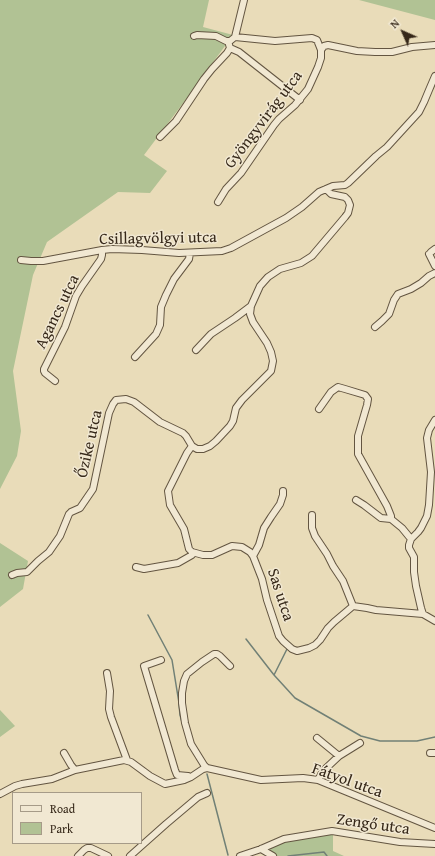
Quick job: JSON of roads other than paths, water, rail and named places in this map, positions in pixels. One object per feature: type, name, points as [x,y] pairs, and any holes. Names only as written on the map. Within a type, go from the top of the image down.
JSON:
[{"type":"street","points":[[160,137],[176,120],[200,83],[227,53],[229,45],[235,37],[244,0]]},
{"type":"street","points":[[194,36],[216,36],[239,52],[300,100]]},
{"type":"street","points":[[235,37],[274,41],[312,38],[317,40],[321,50],[324,46],[328,45],[357,51],[392,52],[412,47],[435,44]]},
{"type":"street","name":"Gyöngyvirág utca","points":[[218,202],[226,189],[241,174],[274,124],[300,100],[308,89],[321,58],[321,50]]},
{"type":"street","points":[[196,350],[210,334],[235,318],[250,306],[260,286],[268,277],[280,269],[301,263],[312,256],[348,213],[350,205],[348,200],[345,198],[331,194],[326,189],[348,183],[387,147],[419,112],[435,76]]},
{"type":"street","name":"Csillagvölgyi utca","points":[[21,260],[43,261],[88,254],[102,250],[122,249],[166,252],[218,252],[231,248],[288,217],[319,192],[326,189]]},
{"type":"street","name":"Agancs utca","points":[[55,381],[46,375],[44,369],[65,327],[76,296],[101,259],[102,250]]},
{"type":"street","points":[[135,357],[156,334],[160,325],[161,307],[174,279],[188,260],[190,252]]},
{"type":"street","points":[[432,252],[435,266]]},
{"type":"street","points":[[375,327],[389,314],[398,294],[412,289],[435,273]]},
{"type":"street","points":[[136,567],[144,569],[178,563],[192,555],[182,524],[170,505],[168,491],[192,446],[197,449],[202,449],[216,442],[230,426],[233,421],[236,408],[242,400],[270,371],[273,361],[271,352],[267,343],[253,322],[250,314],[250,306]]},
{"type":"street","points":[[319,409],[331,392],[338,388],[345,388],[365,395],[368,399],[358,436],[358,454],[387,506],[391,519]]},
{"type":"street","name":"Őzike utca","points":[[12,575],[27,572],[38,560],[53,548],[60,536],[69,514],[80,508],[93,489],[109,413],[116,400],[126,399],[134,402],[160,422],[186,436],[192,446]]},
{"type":"street","points":[[424,614],[416,586],[414,557],[409,548],[411,538],[421,528],[427,516],[430,505],[431,472],[427,438],[429,430],[434,422]]},
{"type":"street","points":[[253,556],[259,545],[264,528],[280,504],[283,491]]},
{"type":"street","points":[[356,500],[381,518],[391,519],[411,538]]},
{"type":"street","points":[[312,515],[312,528],[315,536],[328,554],[353,606],[376,610],[424,614],[435,621]]},
{"type":"street","name":"Sas utca","points":[[192,552],[203,555],[212,555],[235,546],[245,549],[253,556],[262,579],[267,600],[279,636],[292,649],[297,651],[315,645],[328,628],[353,606]]},
{"type":"street","points":[[0,794],[22,784],[52,779],[75,770],[119,760],[127,760],[150,776],[165,784],[184,780],[207,768],[191,744],[185,723],[182,702],[184,681],[188,674],[214,654],[217,654],[230,666]]},
{"type":"street","points":[[161,660],[144,666],[177,775],[191,776]]},
{"type":"street","points":[[107,673],[110,691],[108,703],[110,713],[127,760]]},
{"type":"street","points":[[317,738],[339,756]]},
{"type":"street","points":[[318,780],[323,771],[339,756],[360,743]]},
{"type":"street","points":[[64,753],[75,770]]},
{"type":"street","name":"Fátyol utca","points":[[207,768],[261,780],[303,778],[318,780],[435,828]]},
{"type":"street","points":[[130,856],[171,819],[198,797],[207,793]]},
{"type":"street","name":"Zengő utca","points":[[240,856],[284,839],[332,831],[400,842],[435,844]]},
{"type":"street","points":[[78,856],[85,848],[91,844]]},
{"type":"street","points":[[85,848],[91,848],[108,856]]},
{"type":"street","points":[[261,849],[274,856]]},
{"type":"waterway","points":[[148,615],[172,660],[179,703]]},
{"type":"waterway","points":[[246,639],[274,675],[295,698],[361,736],[380,741],[417,741],[435,737]]},
{"type":"waterway","points":[[274,675],[287,649]]},
{"type":"waterway","points":[[179,704],[182,722]]},
{"type":"waterway","points":[[207,774],[228,855]]},
{"type":"waterway","points":[[288,856],[324,852],[327,856]]}]
